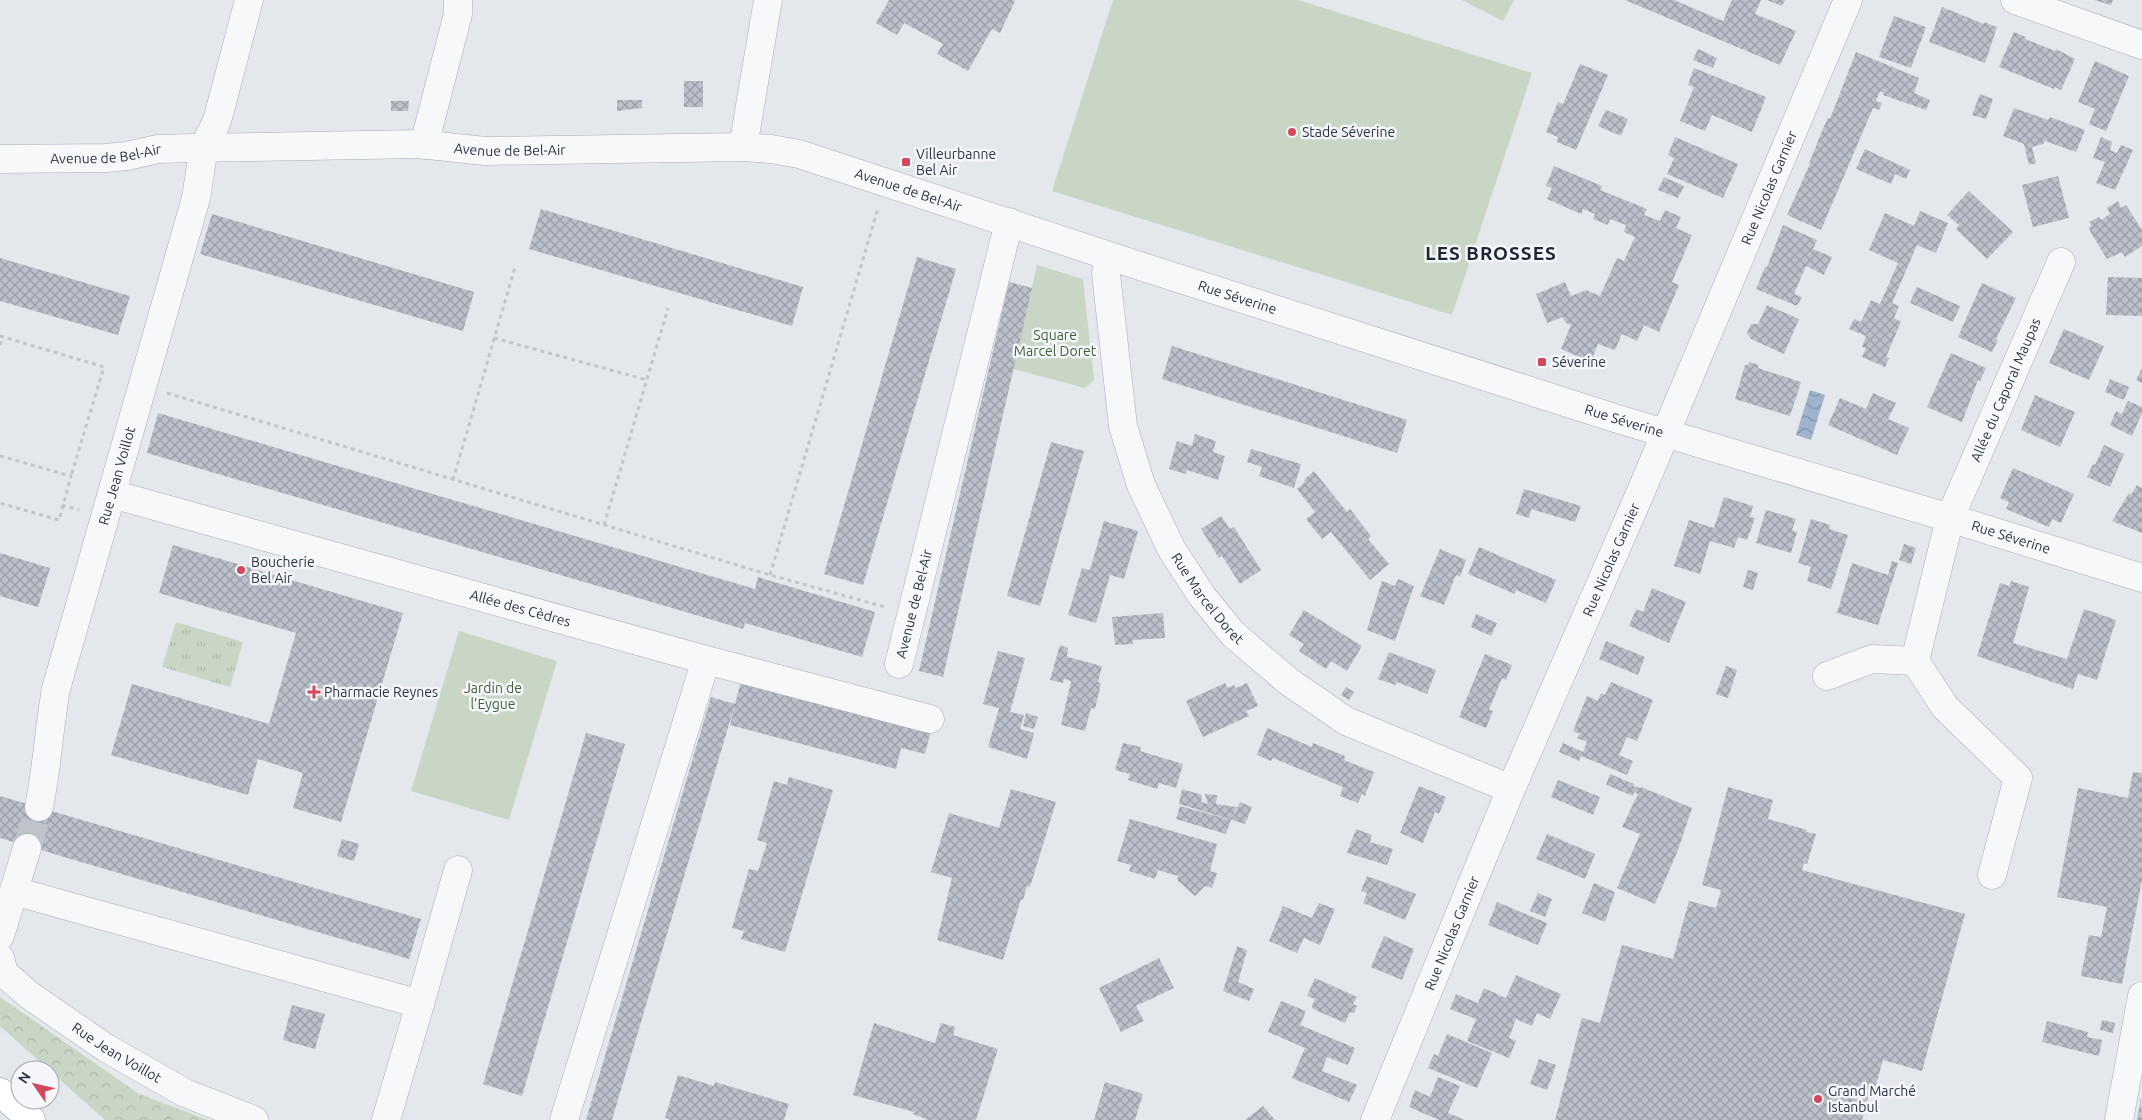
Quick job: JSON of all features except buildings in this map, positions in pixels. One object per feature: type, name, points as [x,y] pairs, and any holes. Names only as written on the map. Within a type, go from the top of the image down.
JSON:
[{"type":"highway","points":[[0,1092],[31,1120]]},
{"type":"street","name":"Rue Jean Voillot","points":[[40,807],[56,689],[196,198],[204,147],[218,121],[249,0]]},
{"type":"street","points":[[424,145],[458,14],[458,0]]},
{"type":"street","points":[[743,148],[768,0]]},
{"type":"street","name":"Rue Nicolas Garnier","points":[[1375,1120],[1511,789],[1665,433],[1848,0]]},
{"type":"street","points":[[2015,0],[2142,45]]},
{"type":"street","name":"Avenue de Bel-Air","points":[[0,159],[106,158],[127,156],[158,149],[204,147],[424,145],[485,152],[743,148],[799,154],[886,181],[1108,256]]},
{"type":"street","name":"Avenue de Bel-Air","points":[[899,664],[1009,222]]},
{"type":"street","name":"Rue Séverine","points":[[1108,256],[1665,433],[1950,518],[2142,578]]},
{"type":"street","name":"Rue Marcel Doret","points":[[1108,256],[1106,274],[1123,426],[1141,484],[1172,550],[1202,596],[1233,634],[1288,681],[1346,721],[1511,789]]},
{"type":"street","name":"Allée du Caporal Maupas","points":[[1915,661],[1950,518],[2061,262]]},
{"type":"street","name":"Allée des Cèdres","points":[[112,494],[706,660],[930,719]]},
{"type":"street","points":[[564,1120],[706,660]]},
{"type":"street","points":[[1827,676],[1872,660],[1915,661],[1944,707],[2018,778],[1992,875]]},
{"type":"street","points":[[0,936],[27,848]]},
{"type":"street","points":[[386,1120],[458,870]]},
{"type":"street","points":[[14,890],[420,1004]]},
{"type":"street","name":"Rue Jean Voillot","points":[[0,958],[4,974],[29,995],[106,1048],[185,1093],[254,1120]]},
{"type":"street","points":[[2119,1120],[2142,996]]},
{"type":"path","points":[[770,574],[886,181]]},
{"type":"path","points":[[453,480],[515,267]]},
{"type":"path","points":[[604,525],[668,308]]},
{"type":"path","points":[[0,345],[1,337],[104,367],[58,520],[0,503]]},
{"type":"path","points":[[494,338],[646,380]]},
{"type":"path","points":[[143,386],[604,525],[912,614]]},
{"type":"path","points":[[0,456],[71,476]]},
{"type":"green space","name":"Stade Séverine","points":[[1113,0],[1298,0],[1532,73],[1452,315],[1052,191]]},
{"type":"green space","points":[[1462,0],[1514,0],[1503,21]]},
{"type":"green space","name":"Square Marcel Doret","points":[[1037,265],[1083,279],[1094,380],[1085,388],[1013,369]]},
{"type":"green space","points":[[176,622],[243,642],[230,687],[162,667]]},
{"type":"green space","name":"Jardin de l'Eygue","points":[[459,631],[557,661],[509,820],[411,791]]},
{"type":"green space","points":[[0,997],[139,1094],[208,1120],[105,1120],[60,1080],[60,1060],[38,1060],[0,1026]]},
{"type":"water","points":[[1810,390],[1825,395],[1811,440],[1796,435]]},
{"type":"tunnel","points":[[27,848],[39,807]]},
{"type":"place","name":"Stade Séverine","points":[[1292,132]]},
{"type":"place","name":"Villeurbanne Bel Air","points":[[906,162]]},
{"type":"place","name":"Séverine","points":[[1542,362]]},
{"type":"place","name":"Boucherie Bel Air","points":[[241,570]]},
{"type":"place","name":"Pharmacie Reynes","points":[[314,692]]},
{"type":"place","name":"Grand Marché Istanbul","points":[[1818,1099]]},
{"type":"district","name":"LES BROSSES","points":[[1491,253]]}]
